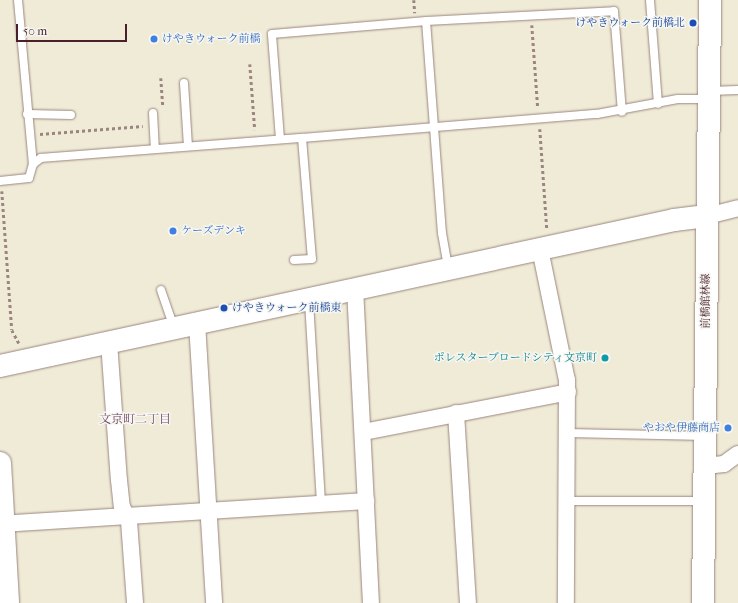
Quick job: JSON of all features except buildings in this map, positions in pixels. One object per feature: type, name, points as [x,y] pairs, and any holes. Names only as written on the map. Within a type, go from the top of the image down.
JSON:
[{"type":"street","name":"前橋館林線","points":[[703,603],[710,0]]},
{"type":"street","points":[[0,366],[448,268],[707,216],[738,208]]},
{"type":"street","points":[[540,249],[568,392],[566,603]]},
{"type":"street","points":[[355,288],[371,603]]},
{"type":"street","points":[[197,323],[214,603]]},
{"type":"street","points":[[109,342],[119,487],[122,507],[127,517],[135,603]]},
{"type":"street","points":[[363,432],[568,392]]},
{"type":"street","points":[[456,413],[468,603]]},
{"type":"street","points":[[705,466],[724,464],[736,457]]},
{"type":"street","points":[[0,463],[2,524],[8,603]]},
{"type":"street","points":[[2,524],[366,501]]},
{"type":"lane","points":[[0,181],[29,178],[32,164],[18,0]]},
{"type":"lane","points":[[650,0],[658,104]]},
{"type":"lane","points":[[280,139],[272,34],[426,21],[614,11],[622,112]]},
{"type":"lane","points":[[426,21],[442,233],[448,268]]},
{"type":"lane","points":[[184,83],[188,146]]},
{"type":"lane","points":[[32,164],[41,158],[622,112],[738,90]]},
{"type":"lane","points":[[153,113],[155,148]]},
{"type":"lane","points":[[27,114],[72,116]]},
{"type":"lane","points":[[294,260],[312,259],[302,138]]},
{"type":"lane","points":[[161,290],[174,328]]},
{"type":"lane","points":[[309,298],[321,504]]},
{"type":"lane","points":[[568,433],[705,436]]},
{"type":"lane","points":[[567,501],[705,501]]},
{"type":"path","points":[[250,64],[256,141]]},
{"type":"path","points":[[29,134],[164,125],[161,78]]},
{"type":"place","name":"けやきウォーク前橋北","points":[[693,23]]},
{"type":"place","name":"けやきウォーク前橋","points":[[154,39]]},
{"type":"place","name":"ケーズデンキ","points":[[173,231]]},
{"type":"place","name":"けやきウォーク前橋東","points":[[224,308]]},
{"type":"place","name":"ポレスターブロードシティ文京町","points":[[605,358]]},
{"type":"place","name":"やおや伊藤商店","points":[[728,428]]},
{"type":"district","name":"文京町二丁目","points":[[135,420]]}]
